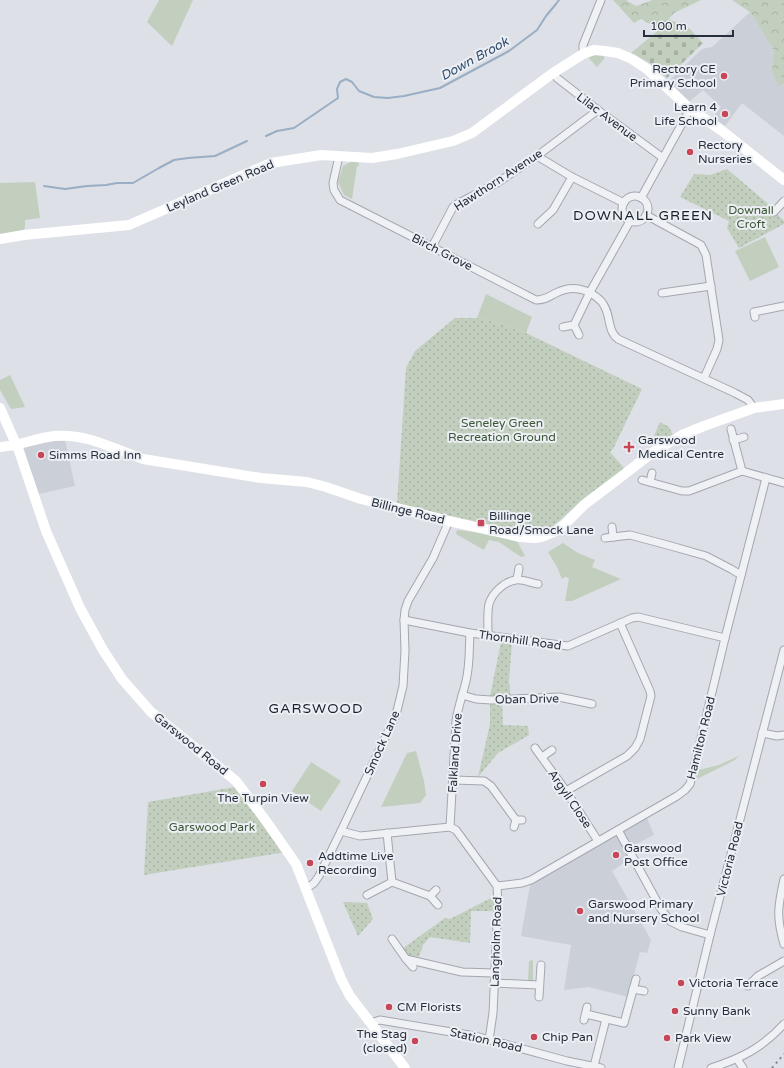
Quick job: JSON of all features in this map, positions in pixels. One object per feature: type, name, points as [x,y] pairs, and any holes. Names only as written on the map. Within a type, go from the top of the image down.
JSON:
[{"type":"street","points":[[601,0],[583,44],[583,54],[594,50],[605,51],[618,53],[632,59],[647,69],[690,109],[721,130],[784,180]]},
{"type":"street","name":"Leyland Green Road","points":[[0,239],[129,225],[271,163],[321,155],[372,158],[397,154],[463,137],[472,133],[553,73],[583,54]]},
{"type":"street","name":"Lilac Avenue","points":[[553,73],[557,78],[598,110],[663,158]]},
{"type":"street","points":[[641,198],[690,109]]},
{"type":"street","name":"Hawthorn Avenue","points":[[432,247],[453,207],[497,183],[537,156],[598,110]]},
{"type":"street","name":"Birch Grove","points":[[339,156],[333,183],[334,190],[340,200],[536,300],[542,300],[555,293],[566,290],[582,289],[590,292]]},
{"type":"street","points":[[537,156],[572,177],[624,203]]},
{"type":"street","points":[[538,224],[553,210],[572,177]]},
{"type":"street","points":[[633,196],[641,198],[648,207],[646,215],[641,220],[633,222],[624,215],[622,211],[624,203],[633,196]]},
{"type":"street","points":[[774,212],[784,201]]},
{"type":"street","points":[[646,215],[701,245],[706,255],[719,340],[717,349],[704,378]]},
{"type":"street","points":[[574,326],[590,292],[630,220]]},
{"type":"street","points":[[662,293],[711,286]]},
{"type":"street","points":[[590,292],[602,302],[605,307],[609,316],[612,332],[618,339],[704,378],[748,400],[754,408]]},
{"type":"street","points":[[755,317],[754,312],[784,306]]},
{"type":"street","points":[[563,328],[574,326]]},
{"type":"street","points":[[574,326],[580,334]]},
{"type":"street","name":"Billinge Road","points":[[0,447],[55,436],[88,438],[143,459],[261,478],[307,482],[367,500],[449,521],[520,537],[534,538],[549,535],[563,526],[584,505],[653,452],[691,431],[754,408],[784,404]]},
{"type":"street","name":"Garswood Road","points":[[0,408],[16,445],[46,531],[80,608],[103,650],[122,679],[151,712],[236,781],[266,821],[296,864],[350,996],[405,1068]]},
{"type":"street","points":[[731,429],[742,471]]},
{"type":"street","points":[[733,440],[744,437]]},
{"type":"street","points":[[642,480],[682,491],[689,491],[742,471],[784,483]]},
{"type":"street","points":[[650,482],[652,472]]},
{"type":"street","name":"Hamilton Road","points":[[497,886],[522,883],[531,880],[677,796],[686,790],[690,784],[725,638],[766,478]]},
{"type":"street","name":"Smock Lane","points":[[306,888],[314,883],[319,876],[396,715],[403,686],[405,651],[404,620],[408,601],[433,558],[449,521]]},
{"type":"street","points":[[612,527],[613,537]]},
{"type":"street","points":[[605,538],[630,535],[706,556],[741,575]]},
{"type":"street","points":[[517,579],[519,568]]},
{"type":"street","points":[[488,635],[489,603],[492,596],[501,586],[517,579],[538,584]]},
{"type":"street","name":"Thornhill Road","points":[[404,620],[470,633],[568,646],[638,616],[725,638]]},
{"type":"street","points":[[566,791],[626,756],[635,748],[640,739],[651,696],[620,623]]},
{"type":"street","name":"Falkland Drive","points":[[450,827],[456,721],[466,680],[470,633]]},
{"type":"street","name":"Victoria Road","points":[[678,1068],[710,935],[784,650]]},
{"type":"street","name":"Oban Drive","points":[[462,695],[476,699],[491,700],[559,697],[592,704]]},
{"type":"street","points":[[762,733],[777,736],[784,735]]},
{"type":"street","name":"Argyll Close","points":[[535,748],[566,791],[598,841]]},
{"type":"street","name":"Argyll Close","points":[[542,757],[552,750]]},
{"type":"street","points":[[453,780],[484,781],[491,786],[517,822]]},
{"type":"street","points":[[341,831],[360,836],[450,827]]},
{"type":"street","name":"Langholm Road","points":[[450,827],[456,830],[497,886],[498,903],[493,1013],[489,1040]]},
{"type":"street","points":[[618,830],[661,910],[670,921],[682,927],[710,935]]},
{"type":"street","points":[[387,834],[392,882]]},
{"type":"street","points":[[784,880],[779,900],[781,912],[779,922],[784,944]]},
{"type":"street","points":[[367,894],[392,882],[430,896],[438,905]]},
{"type":"street","points":[[430,896],[436,890]]},
{"type":"street","points":[[392,939],[406,960],[413,967]]},
{"type":"street","points":[[406,960],[462,972],[494,973]]},
{"type":"street","points":[[748,986],[754,976],[784,961]]},
{"type":"street","points":[[539,997],[541,965]]},
{"type":"street","points":[[586,1013],[624,1023],[636,979]]},
{"type":"street","points":[[494,984],[539,985]]},
{"type":"street","points":[[633,988],[644,991]]},
{"type":"street","points":[[597,1067],[606,1019]]},
{"type":"street","name":"Station Road","points":[[371,1023],[380,1020],[457,1033],[489,1040],[566,1064],[597,1067]]},
{"type":"street","points":[[711,1068],[735,1060],[756,1049],[768,1040],[784,1024]]},
{"type":"street","points":[[735,1060],[743,1068]]},
{"type":"shaded area","name":"Rectory CE Primary School","points":[[750,12],[774,50],[772,71],[778,86],[784,84],[784,136],[742,103],[725,126],[713,117],[721,107],[703,90],[689,102],[669,81],[702,49],[712,47]]},
{"type":"shaded area","points":[[53,439],[65,440],[75,486],[39,494],[24,447]]},
{"type":"shaded area","name":"Garswood Primary and Nursery School","points":[[647,818],[654,835],[632,846],[637,854],[612,871],[651,940],[647,953],[640,952],[628,997],[589,987],[564,990],[571,945],[521,936],[530,885]]},
{"type":"green space","points":[[159,0],[193,0],[172,46],[147,22]]},
{"type":"green space","points":[[613,0],[626,0],[636,6],[653,0],[701,0],[674,13],[660,29],[641,19],[634,23]]},
{"type":"green space","points":[[732,0],[784,0],[784,84],[778,86],[772,71],[774,50],[750,12]]},
{"type":"green space","points":[[669,19],[686,30],[689,28],[703,43],[667,78],[648,62],[631,53],[660,29]]},
{"type":"green space","points":[[604,54],[604,59],[597,67],[588,57],[594,55]]},
{"type":"green space","points":[[354,160],[358,160],[359,166],[357,166],[352,199],[344,195],[338,182],[343,166]]},
{"type":"green space","name":"Downall Croft","points":[[727,169],[773,208],[784,221],[784,224],[739,248],[727,228],[729,221],[680,197],[694,174],[710,175]]},
{"type":"green space","points":[[35,182],[40,218],[25,220],[25,228],[23,230],[0,234],[0,183]]},
{"type":"green space","points":[[765,237],[779,267],[750,281],[735,251]]},
{"type":"green space","points":[[486,294],[532,317],[526,333],[499,323],[477,318]]},
{"type":"green space","name":"Seneley Green Recreation Ground","points":[[455,318],[477,318],[499,323],[526,333],[642,389],[613,449],[610,452],[625,469],[588,495],[550,529],[531,535],[397,504],[406,368],[415,351]]},
{"type":"green space","points":[[10,375],[25,407],[11,409],[0,390],[0,380]]},
{"type":"green space","points":[[660,422],[669,427],[673,435],[662,441],[653,438]]},
{"type":"green space","points":[[457,530],[491,534],[517,541],[525,556],[521,557],[499,542],[489,540],[484,550],[456,534]]},
{"type":"green space","points":[[563,543],[578,553],[595,560],[592,567],[621,579],[572,601],[565,601],[569,578],[565,577],[562,579],[548,552]]},
{"type":"green space","points":[[501,642],[512,643],[509,680],[511,701],[502,702],[503,725],[528,726],[529,735],[498,753],[478,777],[490,724],[490,696]]},
{"type":"green space","points":[[416,751],[426,795],[420,803],[381,807],[407,753]]},
{"type":"green space","points":[[739,756],[735,760],[697,779],[699,770],[719,765]]},
{"type":"green space","points":[[311,762],[341,781],[321,811],[292,791]]},
{"type":"green space","name":"Garswood Park","points":[[235,787],[286,852],[144,875],[148,802]]},
{"type":"green space","points":[[493,897],[495,911],[471,911],[470,943],[430,937],[423,945],[419,957],[408,955],[402,949],[445,918],[450,919]]},
{"type":"green space","points":[[343,902],[367,903],[373,919],[358,936]]},
{"type":"green space","points":[[533,960],[532,982],[528,981],[529,961]]},
{"type":"waterway","name":"Down Brook","points":[[266,136],[277,131],[294,128],[338,98],[337,89],[340,82],[346,79],[352,82],[359,91],[374,97],[388,98],[404,96],[440,88],[509,51],[537,30],[559,0]]},
{"type":"waterway","name":"Down Brook","points":[[44,186],[65,189],[117,183],[133,183],[174,160],[215,156],[247,141]]},
{"type":"railway","points":[[772,1068],[784,1054]]},
{"type":"place","name":"Rectory CE Primary School","points":[[724,76]]},
{"type":"place","name":"Learn 4 Life School","points":[[725,114]]},
{"type":"place","name":"Rectory Nurseries","points":[[690,152]]},
{"type":"place","name":"Garswood Medical Centre","points":[[629,447]]},
{"type":"place","name":"Simms Road Inn","points":[[41,455]]},
{"type":"place","name":"Billinge Road/Smock Lane","points":[[481,523]]},
{"type":"place","name":"The Turpin View","points":[[263,784]]},
{"type":"place","name":"Garswood Post Office","points":[[616,855]]},
{"type":"place","name":"Addtime Live Recording","points":[[310,863]]},
{"type":"place","name":"Garswood Primary and Nursery School","points":[[580,911]]},
{"type":"place","name":"Victoria Terrace","points":[[681,983]]},
{"type":"place","name":"CM Florists","points":[[389,1007]]},
{"type":"place","name":"Sunny Bank","points":[[675,1011]]},
{"type":"place","name":"Chip Pan","points":[[534,1037]]},
{"type":"place","name":"Park View","points":[[667,1038]]},
{"type":"place","name":"The Stag (closed)","points":[[415,1041]]},
{"type":"district","name":"DOWNALL GREEN","points":[[643,215]]},
{"type":"district","name":"GARSWOOD","points":[[316,708]]}]
